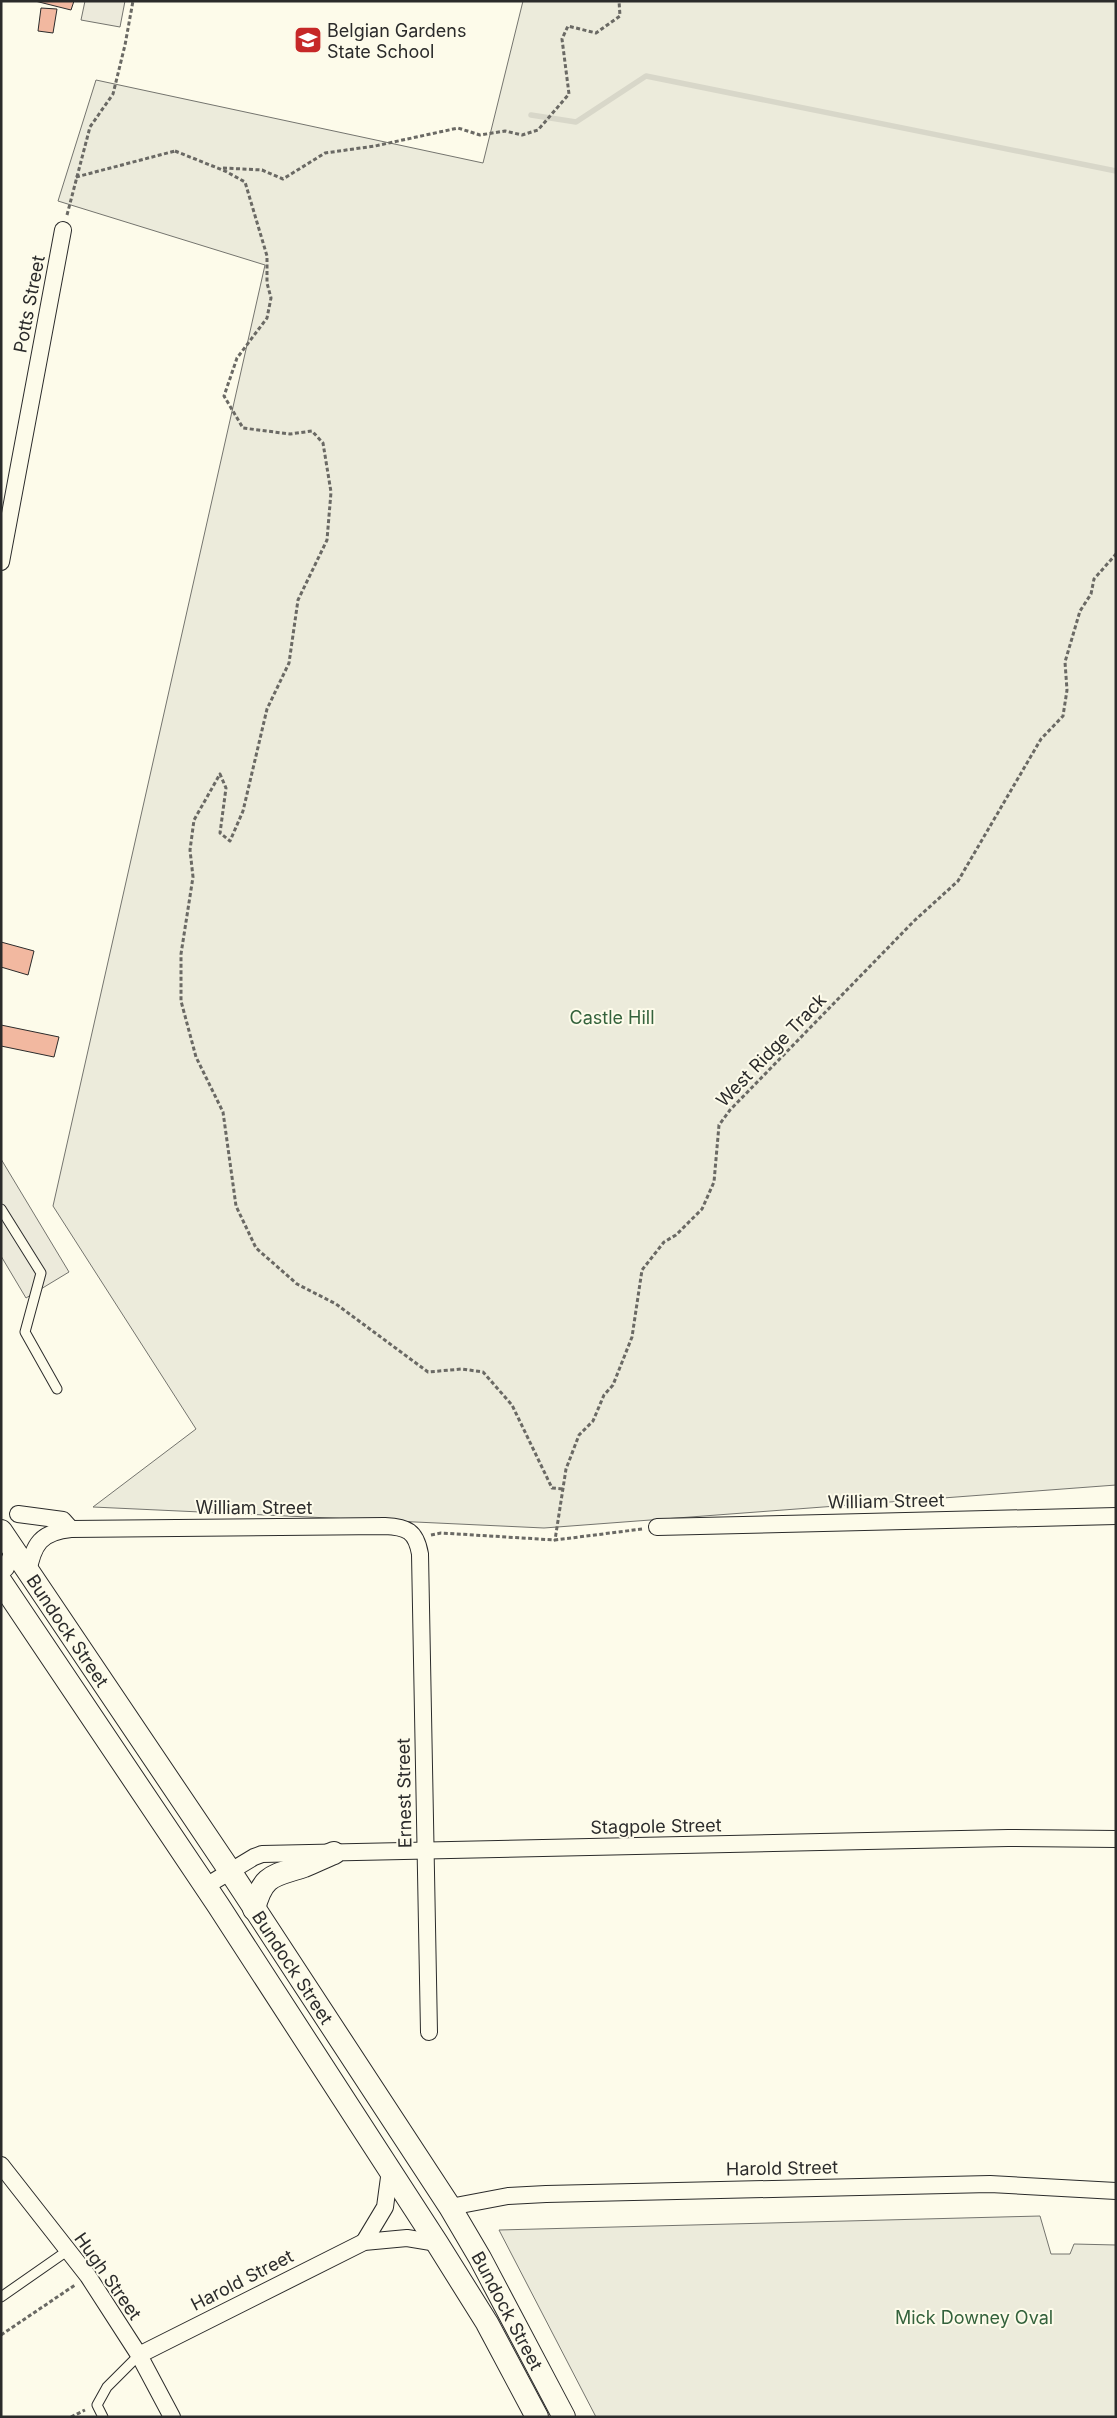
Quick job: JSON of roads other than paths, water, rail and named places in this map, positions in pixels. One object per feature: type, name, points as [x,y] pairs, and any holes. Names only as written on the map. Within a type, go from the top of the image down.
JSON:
[{"type":"main road","name":"Bundock Street","points":[[1,1532],[230,1871],[450,2207],[480,2258],[564,2417]]},
{"type":"main road","name":"Bundock Street","points":[[1,1582],[206,1886],[438,2243],[488,2323],[537,2417]]},
{"type":"main road","points":[[254,1909],[258,1895],[275,1874],[304,1866],[334,1853]]},
{"type":"street","name":"Potts Street","points":[[1,562],[4,527],[63,230]]},
{"type":"street","name":"William Street","points":[[18,1514],[63,1520],[71,1529]]},
{"type":"street","name":"William Street","points":[[657,1527],[1116,1516]]},
{"type":"street","name":"William Street","points":[[28,1573],[30,1559],[37,1544],[56,1530],[71,1529],[402,1527],[408,1530],[418,1541],[420,1554]]},
{"type":"street","points":[[1,1573],[6,1568],[13,1550]]},
{"type":"street","name":"Ernest Street","points":[[420,1554],[429,2032]]},
{"type":"street","name":"Stagpole Street","points":[[206,1886],[262,1854],[1008,1838],[1116,1839]]},
{"type":"street","name":"Hugh Street","points":[[1,2165],[88,2276],[139,2355],[172,2417]]},
{"type":"street","points":[[364,2242],[385,2207],[390,2170]]},
{"type":"street","name":"Harold Street","points":[[450,2207],[508,2196],[665,2191],[990,2184],[1116,2190]]},
{"type":"street","name":"Harold Street","points":[[139,2355],[364,2242],[407,2238],[438,2243]]},
{"type":"lane","points":[[1,1209],[40,1272],[25,1332],[57,1389]]},
{"type":"lane","points":[[1,2297],[67,2251]]},
{"type":"lane","points":[[103,2417],[97,2405],[107,2387],[139,2355]]},
{"type":"waterway","points":[[531,115],[576,122],[646,76],[1116,171]]},
{"type":"place","name":"Belgian Gardens State School","points":[[308,40]]},
{"type":"park label","name":"Castle Hill","points":[[612,1017]]},
{"type":"park label","name":"Mick Downey Oval","points":[[974,2317]]}]
